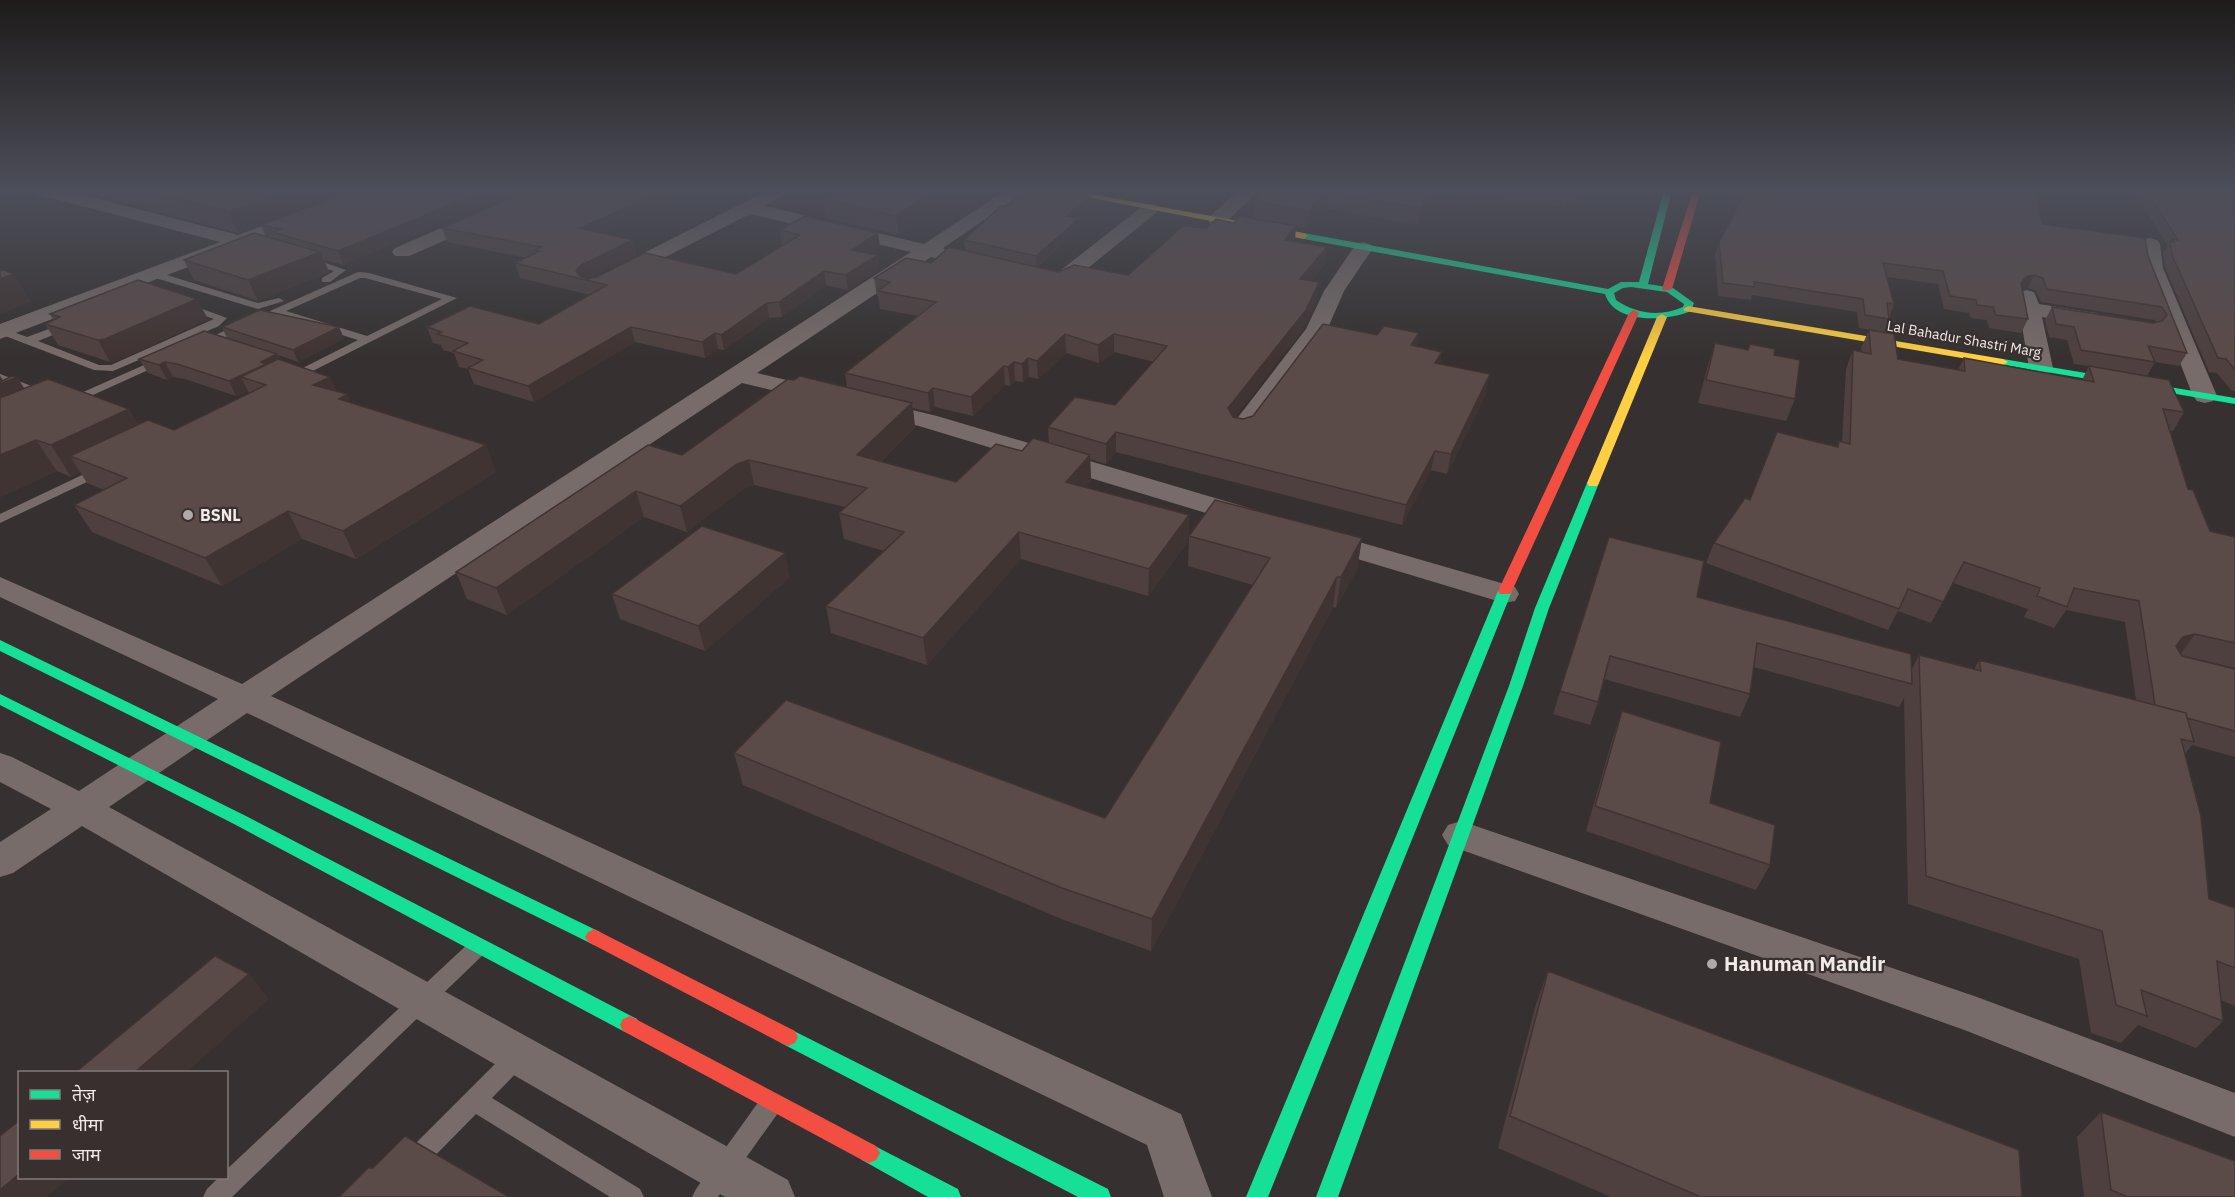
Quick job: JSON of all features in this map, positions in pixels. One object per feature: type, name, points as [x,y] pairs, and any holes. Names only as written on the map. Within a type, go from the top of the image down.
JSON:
[{"type":"street","points":[[1,332],[131,288],[153,274],[203,264],[245,246]]},
{"type":"street","points":[[402,252],[416,246]]},
{"type":"street","points":[[603,281],[672,246]]},
{"type":"street","points":[[912,246],[962,258]]},
{"type":"street","points":[[0,862],[188,735],[935,246]]},
{"type":"street","points":[[1028,274],[1060,281],[1104,246]]},
{"type":"street","points":[[1352,246],[1609,292],[1621,285],[1643,284],[1667,289],[1685,298],[1689,303],[1688,309],[1674,316],[1662,317],[1634,313],[1614,303],[1609,298],[1609,292]]},
{"type":"street","points":[[1643,284],[1653,246]]},
{"type":"street","points":[[1667,289],[1680,246]]},
{"type":"street","points":[[2150,246],[2153,267],[2205,396]]},
{"type":"street","points":[[1241,429],[1316,330],[1334,291],[1363,248]]},
{"type":"street","points":[[2041,368],[2029,303],[2111,322]]},
{"type":"street","name":"Lal Bahadur Shastri Marg","points":[[1688,309],[2235,401]]},
{"type":"street","points":[[1257,1197],[1504,594],[1634,313]]},
{"type":"street","points":[[1327,1197],[1542,608],[1662,317]]},
{"type":"street","points":[[738,375],[928,421],[1267,523]]},
{"type":"street","points":[[1301,533],[1504,594]]},
{"type":"street","points":[[0,586],[245,698],[1165,1130],[1188,1197]]},
{"type":"street","points":[[0,645],[524,901],[1100,1197]]},
{"type":"street","points":[[0,699],[140,768],[481,944],[950,1197]]},
{"type":"street","points":[[0,766],[81,808],[519,1055],[713,1183],[771,1197]]},
{"type":"street","points":[[1461,835],[1977,1016],[2235,1115]]},
{"type":"lane","points":[[153,274],[264,306],[341,272],[338,268],[292,256]]},
{"type":"lane","points":[[172,280],[203,264]]},
{"type":"lane","points":[[190,348],[361,275],[452,298],[276,385]]},
{"type":"lane","points":[[1,332],[98,368],[113,369],[215,324],[222,318],[178,303]]},
{"type":"lane","points":[[276,311],[369,340]]},
{"type":"lane","points":[[27,341],[83,320]]},
{"type":"lane","points":[[211,339],[233,346]]},
{"type":"lane","points":[[95,408],[68,402],[169,358]]},
{"type":"lane","points":[[286,363],[307,370]]},
{"type":"lane","points":[[0,377],[32,388],[39,397],[0,416]]},
{"type":"lane","points":[[0,519],[118,462]]},
{"type":"lane","points":[[215,1197],[481,944]]},
{"type":"lane","points":[[394,1181],[519,1055]]},
{"type":"lane","points":[[474,1100],[632,1197]]},
{"type":"lane","points":[[713,1183],[773,1101]]},
{"type":"building","points":[[221,246],[299,246],[320,252],[248,280],[184,260]]},
{"type":"building","points":[[320,246],[350,246],[338,251]]},
{"type":"building","points":[[535,246],[621,246],[581,265],[576,271],[580,276],[588,279],[645,253],[736,274],[782,246],[858,246],[852,250],[878,255],[846,275],[824,271],[779,302],[767,303],[721,335],[715,333],[702,342],[631,327],[528,386],[468,368],[483,360],[453,351],[468,343],[437,334],[442,332],[427,327],[470,306],[539,324],[607,285],[515,263],[539,251],[535,250],[541,247]]},
{"type":"building","points":[[990,246],[1048,246],[1036,256]]},
{"type":"building","points":[[1161,246],[1327,247],[1300,279],[1319,282],[1306,310],[1228,408],[1233,417],[1243,419],[1253,416],[1323,324],[1377,335],[1384,326],[1419,333],[1411,345],[1442,352],[1435,363],[1490,374],[1451,454],[1435,451],[1406,505],[1116,432],[1106,444],[1048,427],[1075,397],[1115,405],[1167,346],[1114,334],[1098,345],[1065,334],[1037,361],[1028,358],[1022,364],[1014,362],[1008,367],[1004,366],[971,397],[933,388],[928,393],[845,373],[936,302],[878,291],[890,282],[874,278],[906,258],[931,263],[949,247],[1059,272],[1074,265],[1128,275]]},
{"type":"building","points":[[1719,246],[2146,246],[2148,256],[2187,353],[2148,346],[2155,362],[2081,350],[2074,327],[2056,324],[2052,307],[2153,323],[2162,321],[2167,315],[2162,307],[2047,289],[2043,278],[2034,275],[2026,277],[2021,283],[2028,319],[1996,315],[1993,307],[1977,305],[1976,300],[1950,296],[1943,271],[1883,263],[1894,304],[1887,303],[1889,319],[1865,315],[1863,299],[1754,282],[1755,287],[1723,283]]},
{"type":"building","points":[[2171,246],[2235,246],[2235,370],[2226,359],[2218,358],[2172,255]]},
{"type":"building","points":[[0,269],[14,274],[0,279]]},
{"type":"building","points":[[138,280],[197,299],[105,339],[98,340],[45,324],[60,317],[50,314]]},
{"type":"building","points":[[260,310],[339,327],[293,350],[222,327]]},
{"type":"building","points":[[1869,330],[1894,334],[1898,359],[1965,371],[1964,358],[2094,382],[2089,366],[2169,380],[2184,412],[2163,409],[2188,489],[2193,490],[2210,531],[2235,537],[2235,643],[2195,634],[2183,637],[2176,646],[2182,656],[2235,669],[2235,731],[2187,718],[2186,713],[2155,705],[2139,601],[2074,588],[2067,607],[2037,596],[2040,588],[1964,562],[1943,602],[1908,589],[1899,609],[1714,543],[1745,498],[1750,500],[1777,432],[1838,447],[1839,441],[1850,444],[1853,350],[1871,354]]},
{"type":"building","points":[[204,331],[277,354],[261,362],[266,364],[229,381],[177,364],[165,362],[159,365],[139,359]]},
{"type":"building","points":[[1715,343],[1748,350],[1750,344],[1775,349],[1774,355],[1800,360],[1795,399],[1706,380]]},
{"type":"building","points":[[278,359],[330,377],[313,385],[347,394],[339,399],[486,445],[343,531],[288,511],[205,558],[74,505],[127,478],[70,456],[148,420],[174,430],[266,385],[241,377]]},
{"type":"building","points":[[12,376],[17,377],[0,384],[0,382]]},
{"type":"building","points":[[800,376],[912,403],[857,455],[956,482],[996,444],[1022,451],[1033,438],[1090,455],[1066,482],[1189,515],[1149,569],[1019,532],[923,638],[826,606],[904,532],[839,513],[867,488],[749,460],[737,464],[680,506],[636,491],[496,588],[456,572],[648,445],[682,455],[788,379],[794,380]]},
{"type":"building","points":[[48,379],[129,409],[51,445],[36,440],[0,455],[0,398]]},
{"type":"building","points":[[1215,500],[1362,538],[1341,577],[1337,577],[1152,919],[1062,888],[734,753],[786,700],[1105,818],[1270,558],[1189,536]]},
{"type":"building","points":[[702,526],[785,553],[698,626],[612,594]]},
{"type":"building","points":[[1609,537],[1704,561],[1697,597],[1911,654],[1912,684],[1757,643],[1750,694],[1610,656],[1598,702],[1560,691]]},
{"type":"building","points":[[1919,655],[1981,671],[1979,660],[2186,713],[2194,742],[2181,739],[2201,816],[2209,899],[2235,908],[2235,968],[2217,961],[2223,1021],[2141,990],[2147,1016],[2116,1005],[2102,931],[1926,876]]},
{"type":"building","points":[[1622,711],[1721,742],[1710,803],[1775,825],[1770,865],[1595,806]]},
{"type":"building","points":[[215,956],[249,974],[136,1071],[77,1071]]},
{"type":"building","points":[[1548,971],[2019,1150],[2022,1197],[1701,1197],[1510,1116]]},
{"type":"building","points":[[2101,1112],[2235,1161],[2235,1197],[2128,1197],[2111,1190]]},
{"type":"building","points":[[18,1122],[18,1175],[0,1190],[0,1136]]},
{"type":"building","points":[[405,1136],[509,1197],[339,1197]]},
{"type":"traffic: fast","points":[[1358,246],[1609,292]]},
{"type":"traffic: fast","points":[[1643,284],[1653,246]]},
{"type":"traffic: fast","points":[[1631,284],[1670,290],[1689,303],[1688,309],[1659,316],[1648,316],[1629,311],[1612,301],[1609,292],[1621,285],[1631,284]]},
{"type":"traffic: fast","points":[[2003,362],[2235,401]]},
{"type":"traffic: fast","points":[[1327,1197],[1516,686],[1542,608],[1593,483]]},
{"type":"traffic: fast","points":[[1257,1197],[1505,591]]},
{"type":"traffic: fast","points":[[0,645],[594,937]]},
{"type":"traffic: fast","points":[[0,699],[240,820],[630,1025]]},
{"type":"traffic: fast","points":[[788,1037],[1100,1197]]},
{"type":"traffic: fast","points":[[869,1153],[950,1197]]},
{"type":"traffic: slow","points":[[1688,309],[2003,362]]},
{"type":"traffic: slow","points":[[1593,483],[1662,317]]},
{"type":"traffic: jam","points":[[1667,289],[1680,246]]},
{"type":"traffic: jam","points":[[1505,591],[1634,313]]},
{"type":"traffic: jam","points":[[594,937],[788,1037]]},
{"type":"traffic: jam","points":[[630,1025],[869,1153]]},
{"type":"place","name":"BSNL","points":[[188,515]]},
{"type":"place","name":"Hanuman Mandir","points":[[1712,964]]}]
